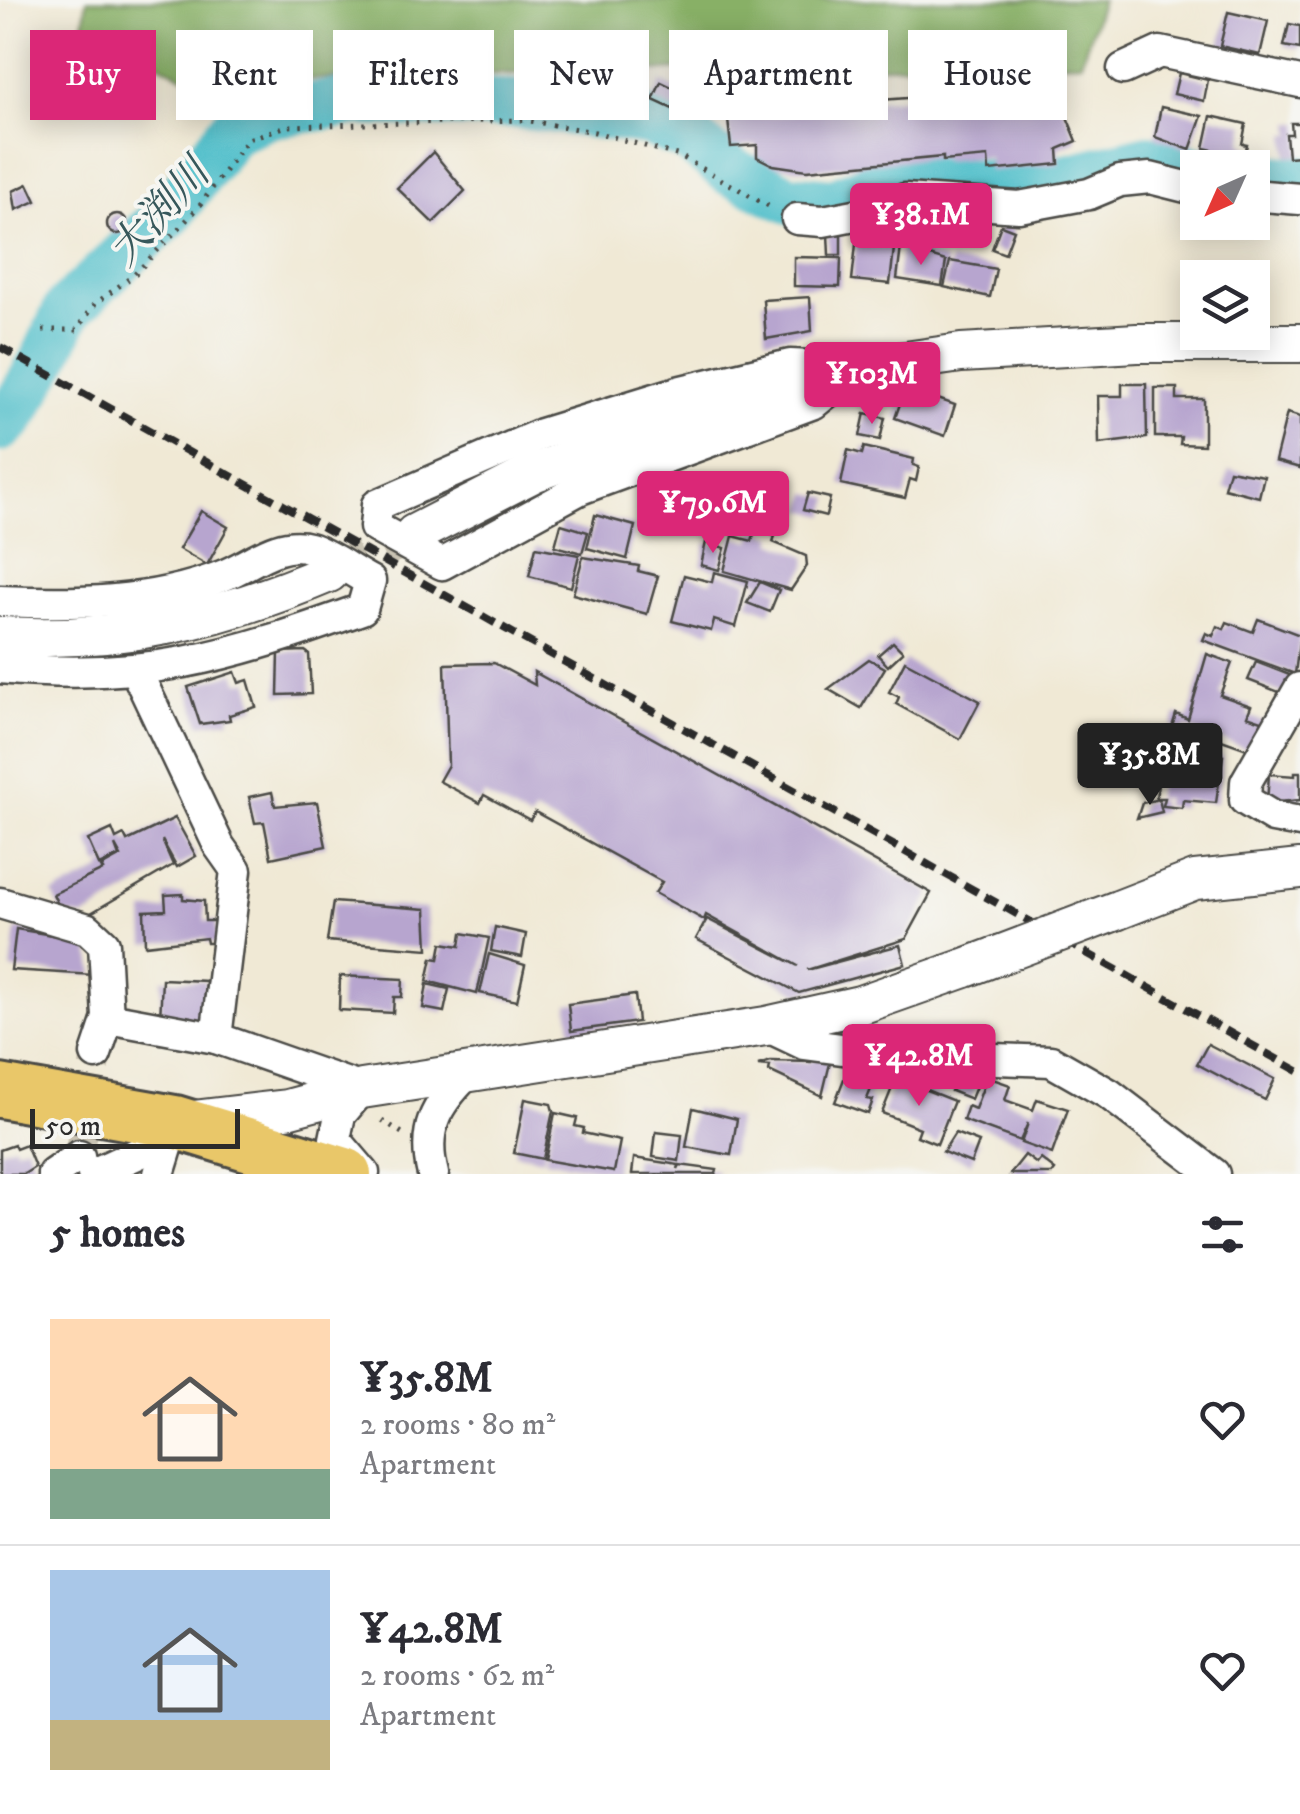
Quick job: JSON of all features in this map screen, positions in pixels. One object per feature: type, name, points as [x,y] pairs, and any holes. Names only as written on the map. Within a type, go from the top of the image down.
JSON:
[{"type":"highway","points":[[0,1091],[175,1122],[344,1174]]},
{"type":"street","points":[[1123,70],[1160,52],[1300,82]]},
{"type":"street","points":[[798,219],[824,221],[876,211],[905,199],[1019,206],[1088,194],[1120,180],[1150,178],[1180,186]]},
{"type":"street","points":[[1270,196],[1300,199]]},
{"type":"street","points":[[414,534],[532,472],[646,432],[858,368],[962,353],[1137,343],[1300,343]]},
{"type":"street","points":[[790,365],[858,368],[814,403],[580,490],[442,564],[375,526],[378,505],[541,434],[681,391],[790,365]]},
{"type":"street","points":[[0,601],[70,604],[144,597],[222,577],[280,548],[308,548],[370,581],[362,608],[244,651],[137,673],[64,674],[0,668]]},
{"type":"street","points":[[0,636],[97,638],[173,626],[251,606],[329,572]]},
{"type":"street","points":[[137,673],[220,846],[236,870],[216,1038]]},
{"type":"street","points":[[1300,688],[1246,782],[1245,800],[1274,817],[1300,822]]},
{"type":"street","points":[[53,1174],[141,1152],[175,1122],[366,1101],[466,1074],[766,1026],[860,1006],[1195,880],[1300,869]]},
{"type":"street","points":[[0,903],[88,929],[104,944],[108,1018],[96,1054]]},
{"type":"street","points":[[108,1018],[216,1038],[366,1101]]},
{"type":"street","points":[[766,1026],[804,1044],[870,1053],[1052,1061],[1109,1094],[1214,1174]]},
{"type":"street","points":[[433,1174],[426,1146],[430,1120],[466,1074]]},
{"type":"street","points":[[365,1174],[334,1139],[340,1116],[366,1101]]},
{"type":"street","points":[[159,1174],[175,1122]]},
{"type":"path","points":[[43,330],[77,330],[95,304],[134,275],[198,208],[248,139],[287,126],[524,120],[596,132],[680,156],[723,183],[798,219]]},
{"type":"path","points":[[366,1101],[413,1141]]},
{"type":"green space","points":[[87,0],[1102,0],[1081,62],[1067,62],[1067,30],[908,30],[908,66],[888,66],[888,30],[669,30],[669,70],[649,71],[649,30],[514,30],[514,73],[494,74],[494,30],[333,30],[333,78],[313,79],[313,30],[176,30],[176,72],[156,62],[156,30],[91,30],[83,26]]},
{"type":"building","points":[[1228,12],[1268,21],[1260,55],[1220,46]]},
{"type":"building","points":[[1289,24],[1300,26],[1300,49],[1284,46]]},
{"type":"building","points":[[1179,73],[1208,80],[1204,101],[1174,94]]},
{"type":"building","points":[[661,82],[669,86],[669,107],[653,100]]},
{"type":"building","points":[[908,98],[908,120],[1067,120],[1067,117],[1077,141],[1058,149],[1059,164],[989,171],[988,157],[943,161],[943,157],[807,170],[773,165],[757,157],[757,145],[731,147],[728,120],[888,120],[888,99]]},
{"type":"building","points":[[1161,107],[1202,116],[1190,150],[1155,137]]},
{"type":"building","points":[[1211,116],[1246,124],[1242,144],[1247,145],[1246,150],[1204,148]]},
{"type":"building","points":[[1291,123],[1300,123],[1300,156],[1288,157],[1286,134],[1292,134]]},
{"type":"building","points":[[433,152],[465,191],[433,223],[397,188]]},
{"type":"building","points":[[28,184],[36,201],[16,210],[13,191]]},
{"type":"building","points":[[117,214],[127,224],[117,234],[107,224]]},
{"type":"building","points":[[1001,225],[1014,230],[1005,254],[992,249]]},
{"type":"building","points":[[828,234],[841,234],[841,255],[829,255]]},
{"type":"building","points":[[856,244],[894,248],[890,284],[852,280]]},
{"type":"building","points":[[901,247],[946,261],[942,286],[897,279]]},
{"type":"building","points":[[794,257],[841,258],[840,287],[794,286]]},
{"type":"building","points":[[950,261],[996,269],[990,297],[944,287]]},
{"type":"building","points":[[810,297],[812,331],[766,339],[763,300]]},
{"type":"building","points":[[1122,384],[1146,384],[1147,438],[1099,444],[1098,396],[1122,396]]},
{"type":"building","points":[[1155,388],[1177,388],[1177,399],[1204,399],[1204,445],[1180,444],[1181,437],[1155,437]]},
{"type":"building","points":[[921,393],[955,405],[945,436],[895,418],[902,398],[917,403]]},
{"type":"building","points":[[865,413],[885,418],[880,440],[860,436]]},
{"type":"building","points":[[1287,413],[1300,417],[1300,468],[1275,461]]},
{"type":"building","points":[[864,447],[914,459],[913,465],[919,467],[916,481],[910,479],[905,498],[841,484],[848,450],[862,454]]},
{"type":"building","points":[[1229,470],[1264,476],[1259,497],[1224,488]]},
{"type":"building","points":[[808,493],[830,498],[826,516],[803,510]]},
{"type":"building","points":[[201,511],[228,527],[207,565],[179,549]]},
{"type":"building","points":[[595,515],[635,526],[627,559],[587,548]]},
{"type":"building","points":[[561,524],[588,532],[582,553],[555,546]]},
{"type":"building","points":[[755,530],[775,536],[773,542],[806,556],[807,566],[791,590],[724,571],[733,536],[752,541]]},
{"type":"building","points":[[706,542],[725,548],[719,570],[701,565]]},
{"type":"building","points":[[536,547],[579,555],[571,587],[529,576]]},
{"type":"building","points":[[583,557],[639,566],[638,571],[658,576],[647,614],[573,594]]},
{"type":"building","points":[[714,572],[748,581],[736,627],[714,620],[711,631],[672,621],[684,575],[712,582]]},
{"type":"building","points":[[760,582],[779,590],[770,612],[747,603]]},
{"type":"building","points":[[1258,619],[1300,635],[1295,674],[1203,640],[1206,633],[1213,636],[1217,626],[1224,629],[1227,622],[1253,632]]},
{"type":"building","points":[[893,642],[903,652],[888,666],[878,655]]},
{"type":"building","points":[[279,652],[309,654],[311,694],[278,695]]},
{"type":"building","points":[[1207,654],[1232,663],[1220,695],[1251,706],[1247,716],[1265,722],[1255,752],[1185,727],[1184,731],[1172,727],[1176,714],[1188,719]]},
{"type":"building","points":[[869,659],[885,668],[861,708],[828,689]]},
{"type":"building","points":[[905,661],[980,701],[960,739],[896,704],[899,697],[889,692]]},
{"type":"building","points":[[1256,662],[1292,676],[1284,694],[1248,680]]},
{"type":"building","points":[[494,663],[535,685],[534,672],[931,893],[906,939],[807,970],[900,945],[905,964],[799,993],[696,939],[707,919],[798,966],[706,915],[704,920],[655,893],[662,882],[535,812],[530,820],[484,795],[480,803],[439,781],[448,765],[445,664]]},
{"type":"building","points":[[235,672],[239,683],[248,680],[256,707],[229,715],[230,720],[200,724],[188,687]]},
{"type":"building","points":[[1179,738],[1199,740],[1197,754],[1223,756],[1216,803],[1183,800],[1182,808],[1163,806],[1165,798],[1156,798],[1163,751],[1177,752]]},
{"type":"building","points":[[1295,772],[1300,772],[1300,800],[1267,803],[1269,774],[1295,776]]},
{"type":"building","points":[[272,792],[275,806],[317,802],[326,846],[271,858],[264,822],[255,823],[249,797]]},
{"type":"building","points":[[1159,799],[1162,812],[1137,818],[1142,803]]},
{"type":"building","points":[[175,818],[196,856],[177,867],[162,840],[173,865],[84,917],[62,913],[53,894],[103,870],[101,867],[121,856],[115,845],[119,856],[99,865],[88,840],[112,829],[116,839],[124,835],[127,841]]},
{"type":"building","points":[[183,894],[183,899],[204,901],[205,921],[216,921],[217,943],[207,943],[206,938],[145,945],[144,911],[166,910],[165,895]]},
{"type":"building","points":[[333,902],[426,909],[428,949],[327,941]]},
{"type":"building","points":[[495,927],[526,934],[522,957],[491,951]]},
{"type":"building","points":[[16,929],[88,941],[94,975],[11,970]]},
{"type":"building","points":[[462,933],[489,938],[477,994],[427,981],[432,958],[439,959],[442,943],[460,946]]},
{"type":"building","points":[[489,954],[525,965],[517,1001],[480,993]]},
{"type":"building","points":[[340,976],[403,979],[402,997],[394,997],[393,1013],[339,1010]]},
{"type":"building","points":[[162,979],[206,981],[203,1019],[160,1020]]},
{"type":"building","points":[[427,984],[449,989],[444,1012],[423,1008]]},
{"type":"building","points":[[635,995],[638,1022],[571,1031],[568,1004]]},
{"type":"building","points":[[1208,1044],[1275,1079],[1265,1100],[1197,1064]]},
{"type":"building","points":[[812,1058],[831,1059],[822,1096],[769,1071],[770,1066],[758,1065],[771,1061],[811,1062]]},
{"type":"building","points":[[849,1066],[876,1077],[867,1099],[873,1100],[868,1114],[835,1102]]},
{"type":"building","points":[[959,1071],[979,1079],[971,1099],[951,1091]]},
{"type":"building","points":[[987,1077],[1010,1085],[1005,1100],[1033,1110],[1037,1099],[1068,1109],[1052,1154],[1021,1143],[1028,1123],[1020,1141],[963,1120],[968,1106],[975,1109]]},
{"type":"building","points":[[896,1078],[954,1101],[937,1144],[917,1136],[920,1128],[882,1113]]},
{"type":"building","points":[[525,1099],[551,1104],[543,1159],[514,1153]]},
{"type":"building","points":[[693,1108],[737,1119],[731,1155],[686,1147]]},
{"type":"building","points":[[555,1113],[577,1118],[575,1126],[584,1128],[583,1133],[620,1141],[614,1172],[545,1160]]},
{"type":"building","points":[[656,1132],[682,1135],[679,1161],[653,1157]]},
{"type":"building","points":[[955,1133],[979,1142],[971,1163],[943,1152]]},
{"type":"building","points":[[14,1145],[16,1149],[26,1145],[35,1167],[24,1174],[0,1174],[0,1150]]},
{"type":"building","points":[[1025,1155],[1037,1164],[1041,1159],[1055,1170],[1052,1174],[1010,1174]]},
{"type":"building","points":[[634,1158],[679,1165],[678,1169],[680,1165],[717,1170],[716,1174],[632,1174]]},
{"type":"waterway","name":"大渕川","points":[[0,427],[12,416],[68,309],[168,214],[232,130],[271,113],[359,101],[518,104],[648,121],[687,137],[732,172],[789,199],[834,203],[885,181],[1037,186],[1149,159],[1180,167]]},
{"type":"waterway","name":"大渕川","points":[[1270,180],[1300,182]]},
{"type":"tunnel","points":[[329,573],[414,534]]},
{"type":"tunnel","points":[[79,1156],[96,1054]]},
{"type":"railway","points":[[0,347],[1300,1072]]}]
